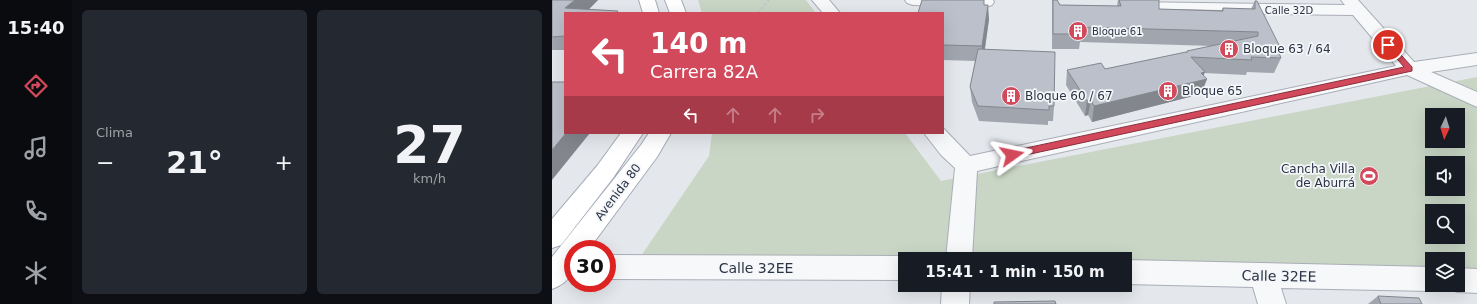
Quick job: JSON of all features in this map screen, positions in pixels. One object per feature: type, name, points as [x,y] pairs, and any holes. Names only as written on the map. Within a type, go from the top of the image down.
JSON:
[{"type":"main road","points":[[646,0],[651,12]]},
{"type":"main road","points":[[674,0],[678,12]]},
{"type":"main road","name":"Avenida 80","points":[[552,237],[605,172],[631,134]]},
{"type":"main road","name":"Avenida 80","points":[[583,240],[659,134]]},
{"type":"street","points":[[820,0],[831,12]]},
{"type":"street","points":[[913,0],[986,2]]},
{"type":"street","points":[[1353,5],[1409,69],[1477,100]]},
{"type":"street","name":"Calle 32D","points":[[1116,7],[1177,9],[1353,5]]},
{"type":"street","points":[[966,165],[1409,69],[1477,59]]},
{"type":"street","points":[[936,134],[966,165]]},
{"type":"street","points":[[959,252],[966,165]]},
{"type":"street","name":"Calle 32EE","points":[[616,267],[898,268]]},
{"type":"street","name":"Calle 32EE","points":[[1132,272],[1425,280]]},
{"type":"street","points":[[1263,275],[1272,304]]},
{"type":"street","points":[[1465,280],[1477,281]]},
{"type":"street","points":[[955,304],[956,292]]},
{"type":"path","points":[[759,12],[769,0]]},
{"type":"green space","points":[[698,0],[806,0],[815,12],[702,12]]},
{"type":"green space","points":[[1477,77],[1477,272],[1465,272],[1465,252],[1425,252],[1425,272],[1132,269],[1132,252],[898,252],[898,259],[641,256],[709,156],[712,134],[906,134],[941,181]]},
{"type":"building","points":[[552,0],[575,0],[565,8],[618,11],[564,12],[564,36],[552,37]]},
{"type":"building","points":[[922,0],[984,0],[984,5],[988,5],[982,46],[944,45],[944,12],[918,12]]},
{"type":"building","points":[[1053,0],[1057,0],[1060,5],[1121,6],[1119,0],[1159,0],[1159,9],[1223,11],[1223,8],[1255,9],[1255,1],[1257,1],[1282,51],[1278,51],[1281,58],[1251,57],[1252,60],[1191,57],[1205,72],[1201,73],[1207,79],[1094,106],[1091,100],[1087,101],[1067,70],[1101,63],[1105,69],[1187,53],[1187,51],[1258,36],[1258,32],[1076,27],[1081,34],[1053,34]]},
{"type":"building","points":[[978,49],[1055,52],[1054,106],[1049,106],[1049,110],[978,106],[970,87]]},
{"type":"building","points":[[552,82],[564,82],[565,134],[552,150]]},
{"type":"building","points":[[1378,296],[1419,298],[1422,304],[1381,304]]},
{"type":"building","points":[[1055,301],[1056,304],[994,304],[994,302]]},
{"type":"place","name":"Bloque 61","points":[[1078,31]]},
{"type":"place","name":"Bloque 63 / 64","points":[[1229,49]]},
{"type":"place","name":"Bloque 65","points":[[1168,91]]},
{"type":"place","name":"Bloque 60 / 67","points":[[1011,96]]},
{"type":"place","name":"Cancha Villa de Aburrá","points":[[1369,176]]},
{"type":"route","points":[[1012,155],[1409,69],[1388,45]]}]
